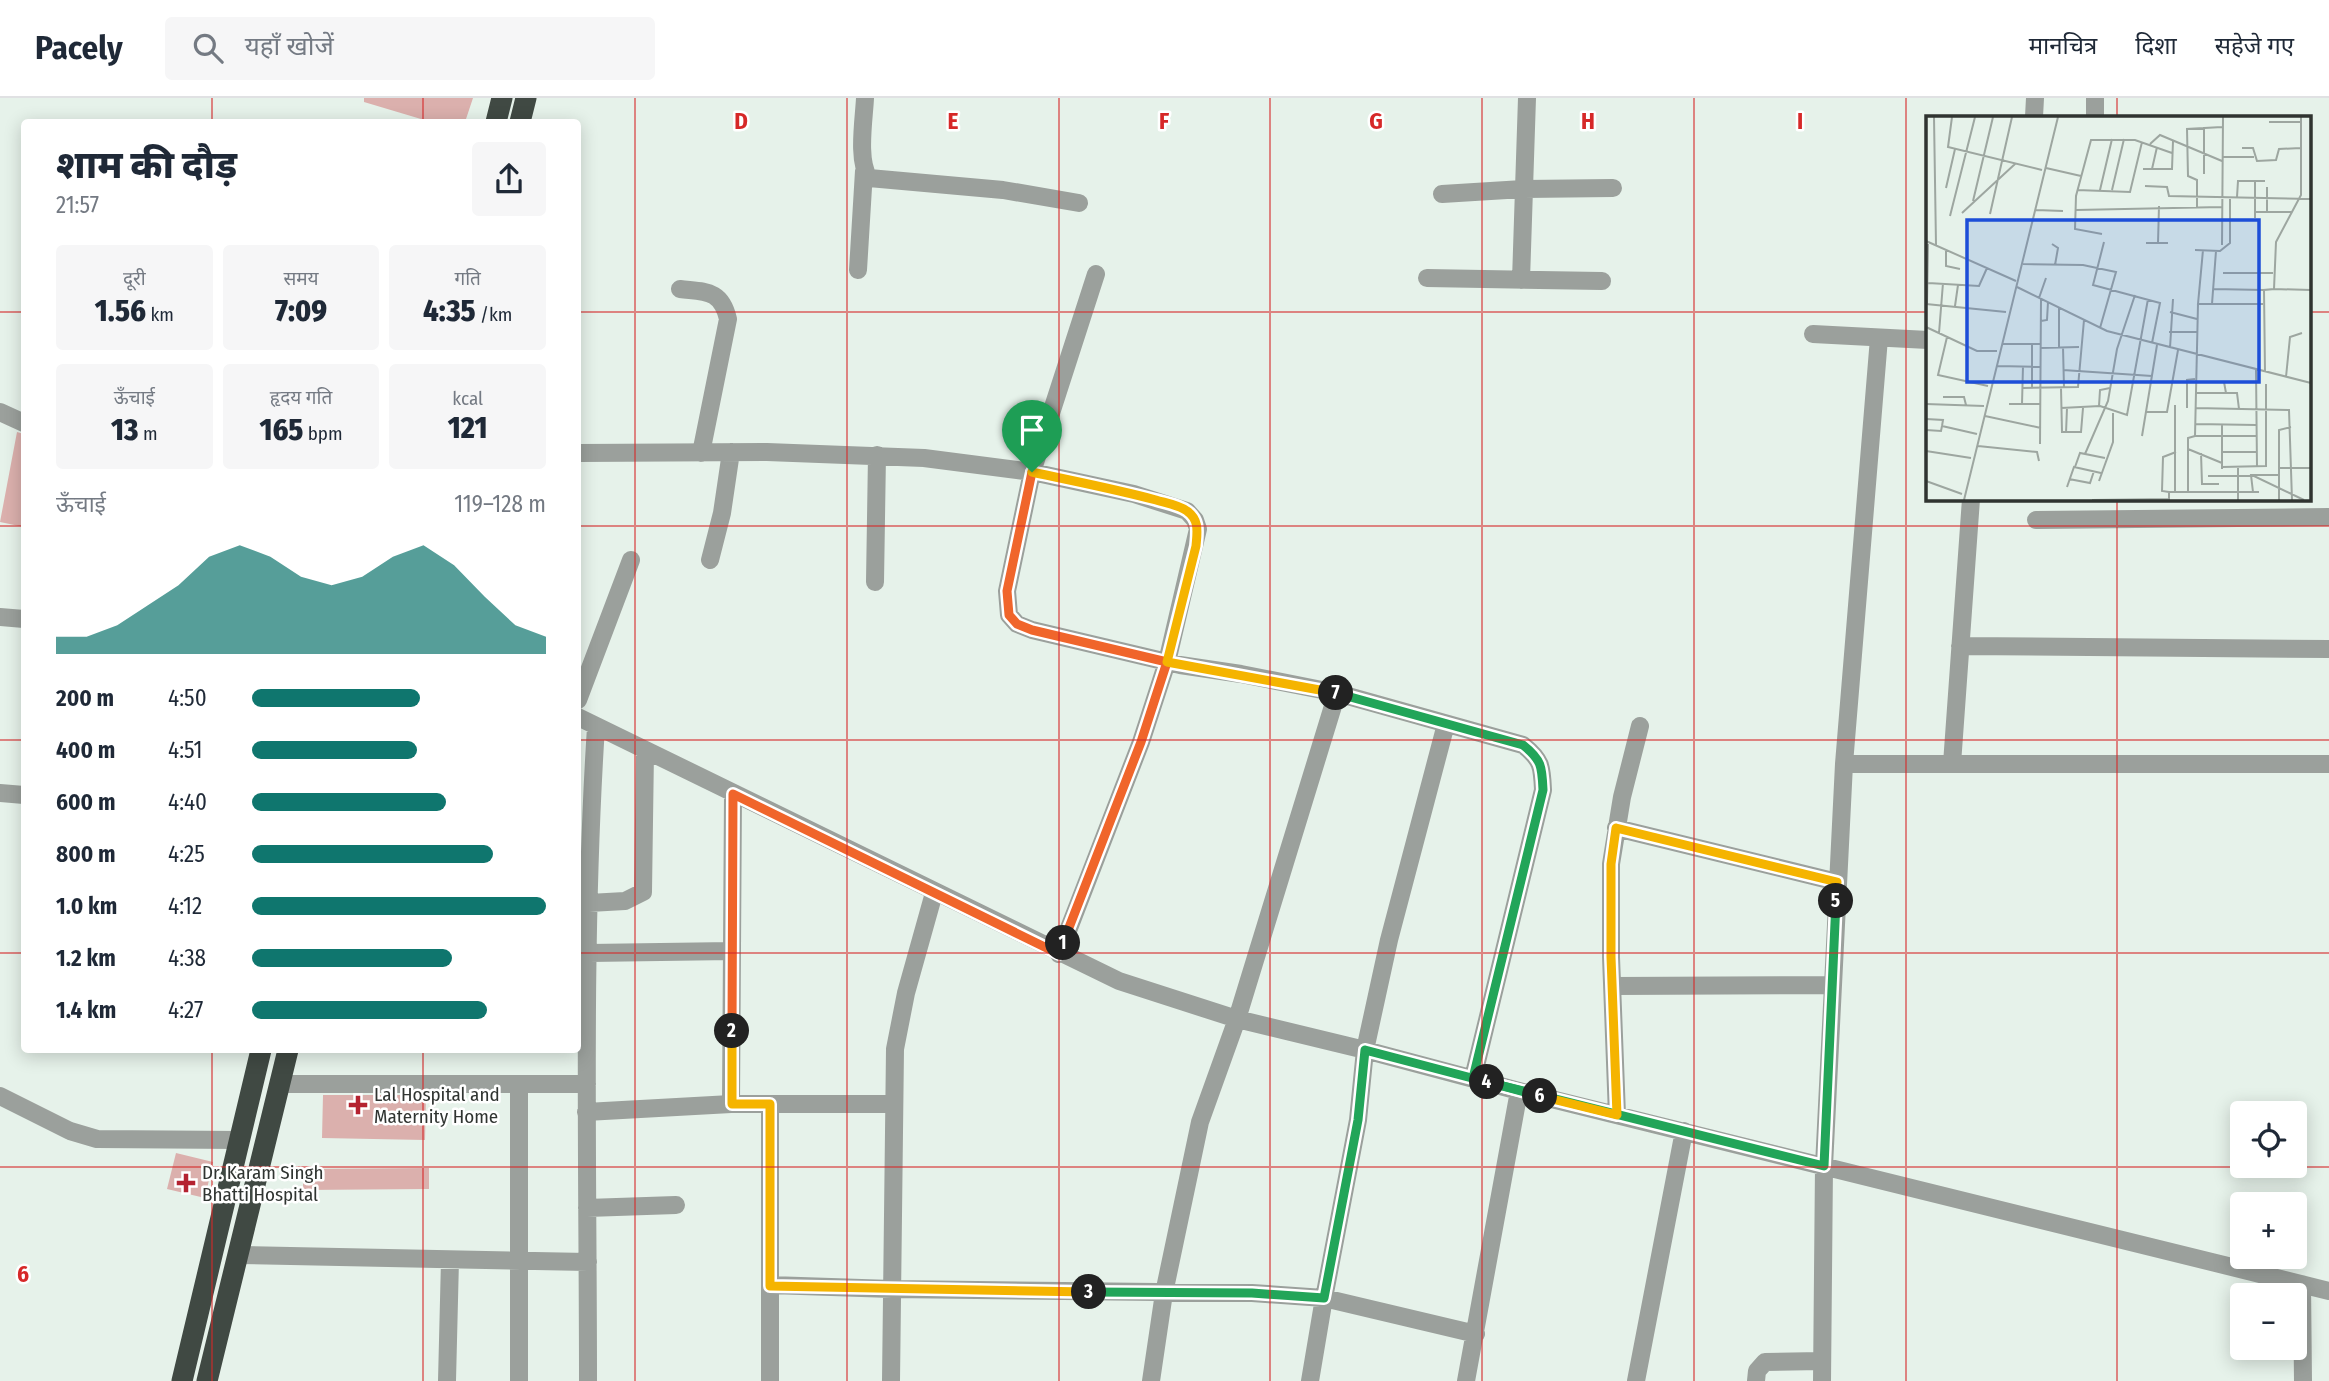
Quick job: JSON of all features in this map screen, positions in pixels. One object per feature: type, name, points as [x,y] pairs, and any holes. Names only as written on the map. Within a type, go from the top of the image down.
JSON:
[{"type":"highway","points":[[497,119],[502,98]]},
{"type":"highway","points":[[521,119],[526,98]]},
{"type":"highway","points":[[182,1381],[260,1053]]},
{"type":"highway","points":[[207,1381],[287,1053]]},
{"type":"street","points":[[858,270],[865,98]]},
{"type":"street","points":[[1521,280],[1527,98]]},
{"type":"street","points":[[2034,116],[2035,98]]},
{"type":"street","points":[[2095,98],[2095,116]]},
{"type":"street","points":[[864,171],[869,178],[875,180],[1003,190],[1079,203]]},
{"type":"street","points":[[1442,194],[1523,189],[1613,188]]},
{"type":"street","points":[[1097,274],[1032,472],[1007,591],[1009,615],[1017,624],[1032,630],[1167,662],[1337,693],[1523,745],[1536,755],[1542,767],[1543,790],[1540,806],[1473,1078]]},
{"type":"street","points":[[1427,278],[1602,281]]},
{"type":"street","points":[[680,289],[719,297],[729,318],[701,453]]},
{"type":"street","points":[[1814,334],[1926,340]]},
{"type":"street","points":[[1822,1381],[1824,1166],[1837,882],[1844,764],[1879,338]]},
{"type":"street","points":[[0,412],[21,422]]},
{"type":"street","points":[[710,560],[722,513],[731,452]]},
{"type":"street","points":[[581,453],[731,452],[924,458],[1032,472],[1164,502],[1187,511],[1195,520],[1198,529],[1196,546],[1167,662],[1141,742],[1059,954]]},
{"type":"street","points":[[875,582],[877,455]]},
{"type":"street","points":[[1952,764],[1971,500]]},
{"type":"street","points":[[2036,520],[2329,517]]},
{"type":"street","points":[[581,692],[631,560]]},
{"type":"street","points":[[0,617],[21,619]]},
{"type":"street","points":[[1961,646],[2329,649]]},
{"type":"street","points":[[1151,1381],[1164,1293],[1200,1122],[1237,1019],[1337,693]]},
{"type":"street","points":[[581,719],[1119,981],[1237,1019],[2298,1283]]},
{"type":"street","points":[[1310,1381],[1358,1120],[1365,1050],[1389,940],[1446,724]]},
{"type":"street","points":[[1617,1115],[1611,957],[1611,864],[1616,828],[1640,726]]},
{"type":"street","points":[[588,1381],[586,1112],[589,903],[596,727]]},
{"type":"street","points":[[589,903],[625,901],[643,892],[645,751]]},
{"type":"street","points":[[1844,764],[2329,764]]},
{"type":"street","points":[[0,793],[21,795]]},
{"type":"street","points":[[732,1104],[733,794]]},
{"type":"street","points":[[1616,828],[1837,882]]},
{"type":"street","points":[[891,1381],[893,1104],[898,1028],[934,892]]},
{"type":"street","points":[[589,953],[732,951]]},
{"type":"street","points":[[1614,986],[1832,985]]},
{"type":"street","points":[[280,1084],[587,1084]]},
{"type":"street","points":[[519,1085],[519,1381]]},
{"type":"street","points":[[1466,1381],[1519,1091]]},
{"type":"street","points":[[0,1096],[69,1131],[97,1139],[239,1140]]},
{"type":"street","points":[[586,1112],[732,1104],[893,1104]]},
{"type":"street","points":[[770,1104],[770,1381]]},
{"type":"street","points":[[1636,1381],[1684,1131]]},
{"type":"street","points":[[587,1208],[676,1205]]},
{"type":"street","points":[[238,1255],[588,1262]]},
{"type":"street","points":[[447,1381],[450,1260]]},
{"type":"street","points":[[2307,1285],[2329,1291]]},
{"type":"street","points":[[770,1286],[1252,1293],[1324,1298],[1476,1334]]},
{"type":"street","points":[[2303,1360],[2303,1381]]},
{"type":"street","points":[[1756,1381],[1757,1371],[1765,1362],[1821,1361]]},
{"type":"building","points":[[364,98],[473,98],[466,119],[421,119],[364,102]]},
{"type":"building","points":[[17,432],[21,433],[21,526],[0,522]]},
{"type":"building","points":[[323,1095],[426,1095],[425,1140],[322,1138]]},
{"type":"building","points":[[176,1153],[213,1162],[205,1198],[167,1189]]},
{"type":"building","points":[[429,1168],[429,1189],[303,1190],[303,1169]]},
{"type":"place","name":"Lal Hospital and Maternity Home","points":[[358,1105]]},
{"type":"place","name":"Dr. Karam Singh Bhatti Hospital","points":[[186,1183]]},
{"type":"route","points":[[1032,472],[1007,591],[1009,615],[1017,624],[1032,630],[1167,662],[1117,807],[1059,954],[733,794],[732,1104],[770,1104],[770,1286],[1252,1293],[1324,1298],[1358,1120],[1365,1050],[1519,1091],[1824,1166],[1837,882],[1616,828],[1611,864],[1611,957],[1617,1115],[1473,1078],[1543,790],[1542,767],[1536,755],[1523,745],[1337,693],[1167,662],[1196,546],[1198,529],[1195,520],[1187,511],[1175,505],[1032,472]]}]
